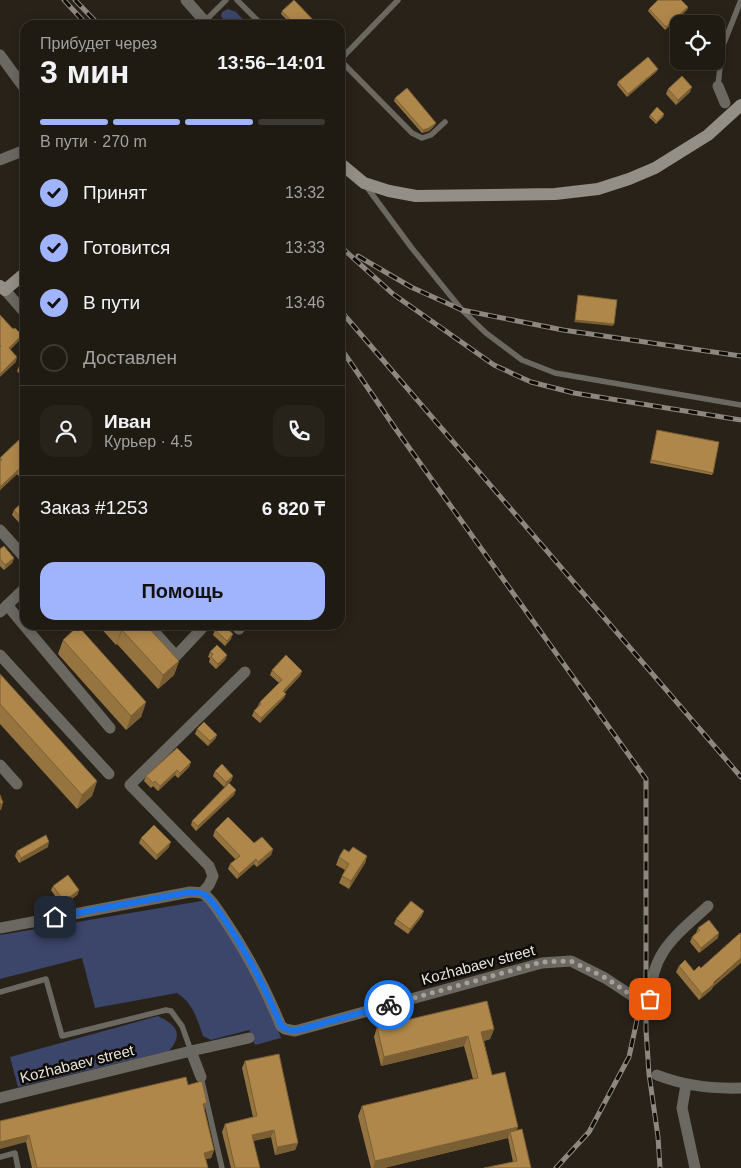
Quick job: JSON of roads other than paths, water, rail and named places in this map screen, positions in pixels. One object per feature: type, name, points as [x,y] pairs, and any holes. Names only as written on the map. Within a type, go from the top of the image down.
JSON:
[{"type":"main road","points":[[345,166],[364,183],[389,191],[416,196],[554,194],[598,188],[629,179],[655,168],[708,135],[741,105]]},
{"type":"main road","points":[[2,288],[20,276]]},
{"type":"street","points":[[186,0],[204,20]]},
{"type":"street","points":[[0,55],[4,68],[20,84]]},
{"type":"street","points":[[718,86],[725,103]]},
{"type":"street","points":[[0,160],[20,152]]},
{"type":"street","points":[[2,288],[20,308]]},
{"type":"street","points":[[0,530],[20,552]]},
{"type":"street","points":[[20,593],[4,608],[20,626]]},
{"type":"street","points":[[23,630],[110,728]]},
{"type":"street","points":[[153,630],[176,656],[200,630]]},
{"type":"street","points":[[0,655],[109,774]]},
{"type":"street","points":[[0,928],[190,892],[202,893],[209,886],[213,876],[209,866],[130,785],[245,672]]},
{"type":"street","points":[[0,765],[17,784]]},
{"type":"street","name":"Kozhabaev street","points":[[202,893],[207,896],[238,938],[266,990],[281,1026],[289,1030],[302,1029],[542,962],[558,960],[571,961],[606,978],[634,997],[650,999],[650,986],[654,967],[664,949],[708,906]]},
{"type":"street","name":"Kozhabaev street","points":[[0,1098],[249,1038]]},
{"type":"street","points":[[191,1051],[201,1077]]},
{"type":"street","points":[[657,1074],[686,1085],[715,1089],[741,1088]]},
{"type":"street","points":[[686,1085],[682,1108],[695,1168]]},
{"type":"lane","points":[[209,20],[226,0]]},
{"type":"lane","points":[[237,0],[257,20]]},
{"type":"lane","points":[[345,55],[398,0]]},
{"type":"lane","points":[[718,86],[722,48],[741,0]]},
{"type":"lane","points":[[345,65],[412,133],[422,138],[431,135],[445,122]]},
{"type":"lane","points":[[725,103],[728,117]]},
{"type":"lane","points":[[364,183],[411,247],[462,310],[496,342],[522,360],[555,373],[741,405]]},
{"type":"lane","points":[[0,992],[46,979],[62,1036],[166,1010],[171,1011],[182,1026],[191,1051]]},
{"type":"lane","points":[[201,1077],[222,1168]]},
{"type":"lane","points":[[0,1157],[15,1153],[18,1168]]},
{"type":"railway","points":[[64,0],[82,20]]},
{"type":"railway","points":[[75,0],[94,20]]},
{"type":"railway","points":[[345,251],[393,294],[494,365],[531,382],[574,393],[741,420]]},
{"type":"railway","points":[[358,256],[411,287],[462,310],[563,330],[741,356]]},
{"type":"railway","points":[[345,316],[741,777]]},
{"type":"railway","points":[[345,354],[395,428],[646,779],[646,1030],[660,1168]]},
{"type":"railway","points":[[556,1168],[589,1132],[629,1057],[642,997]]}]
